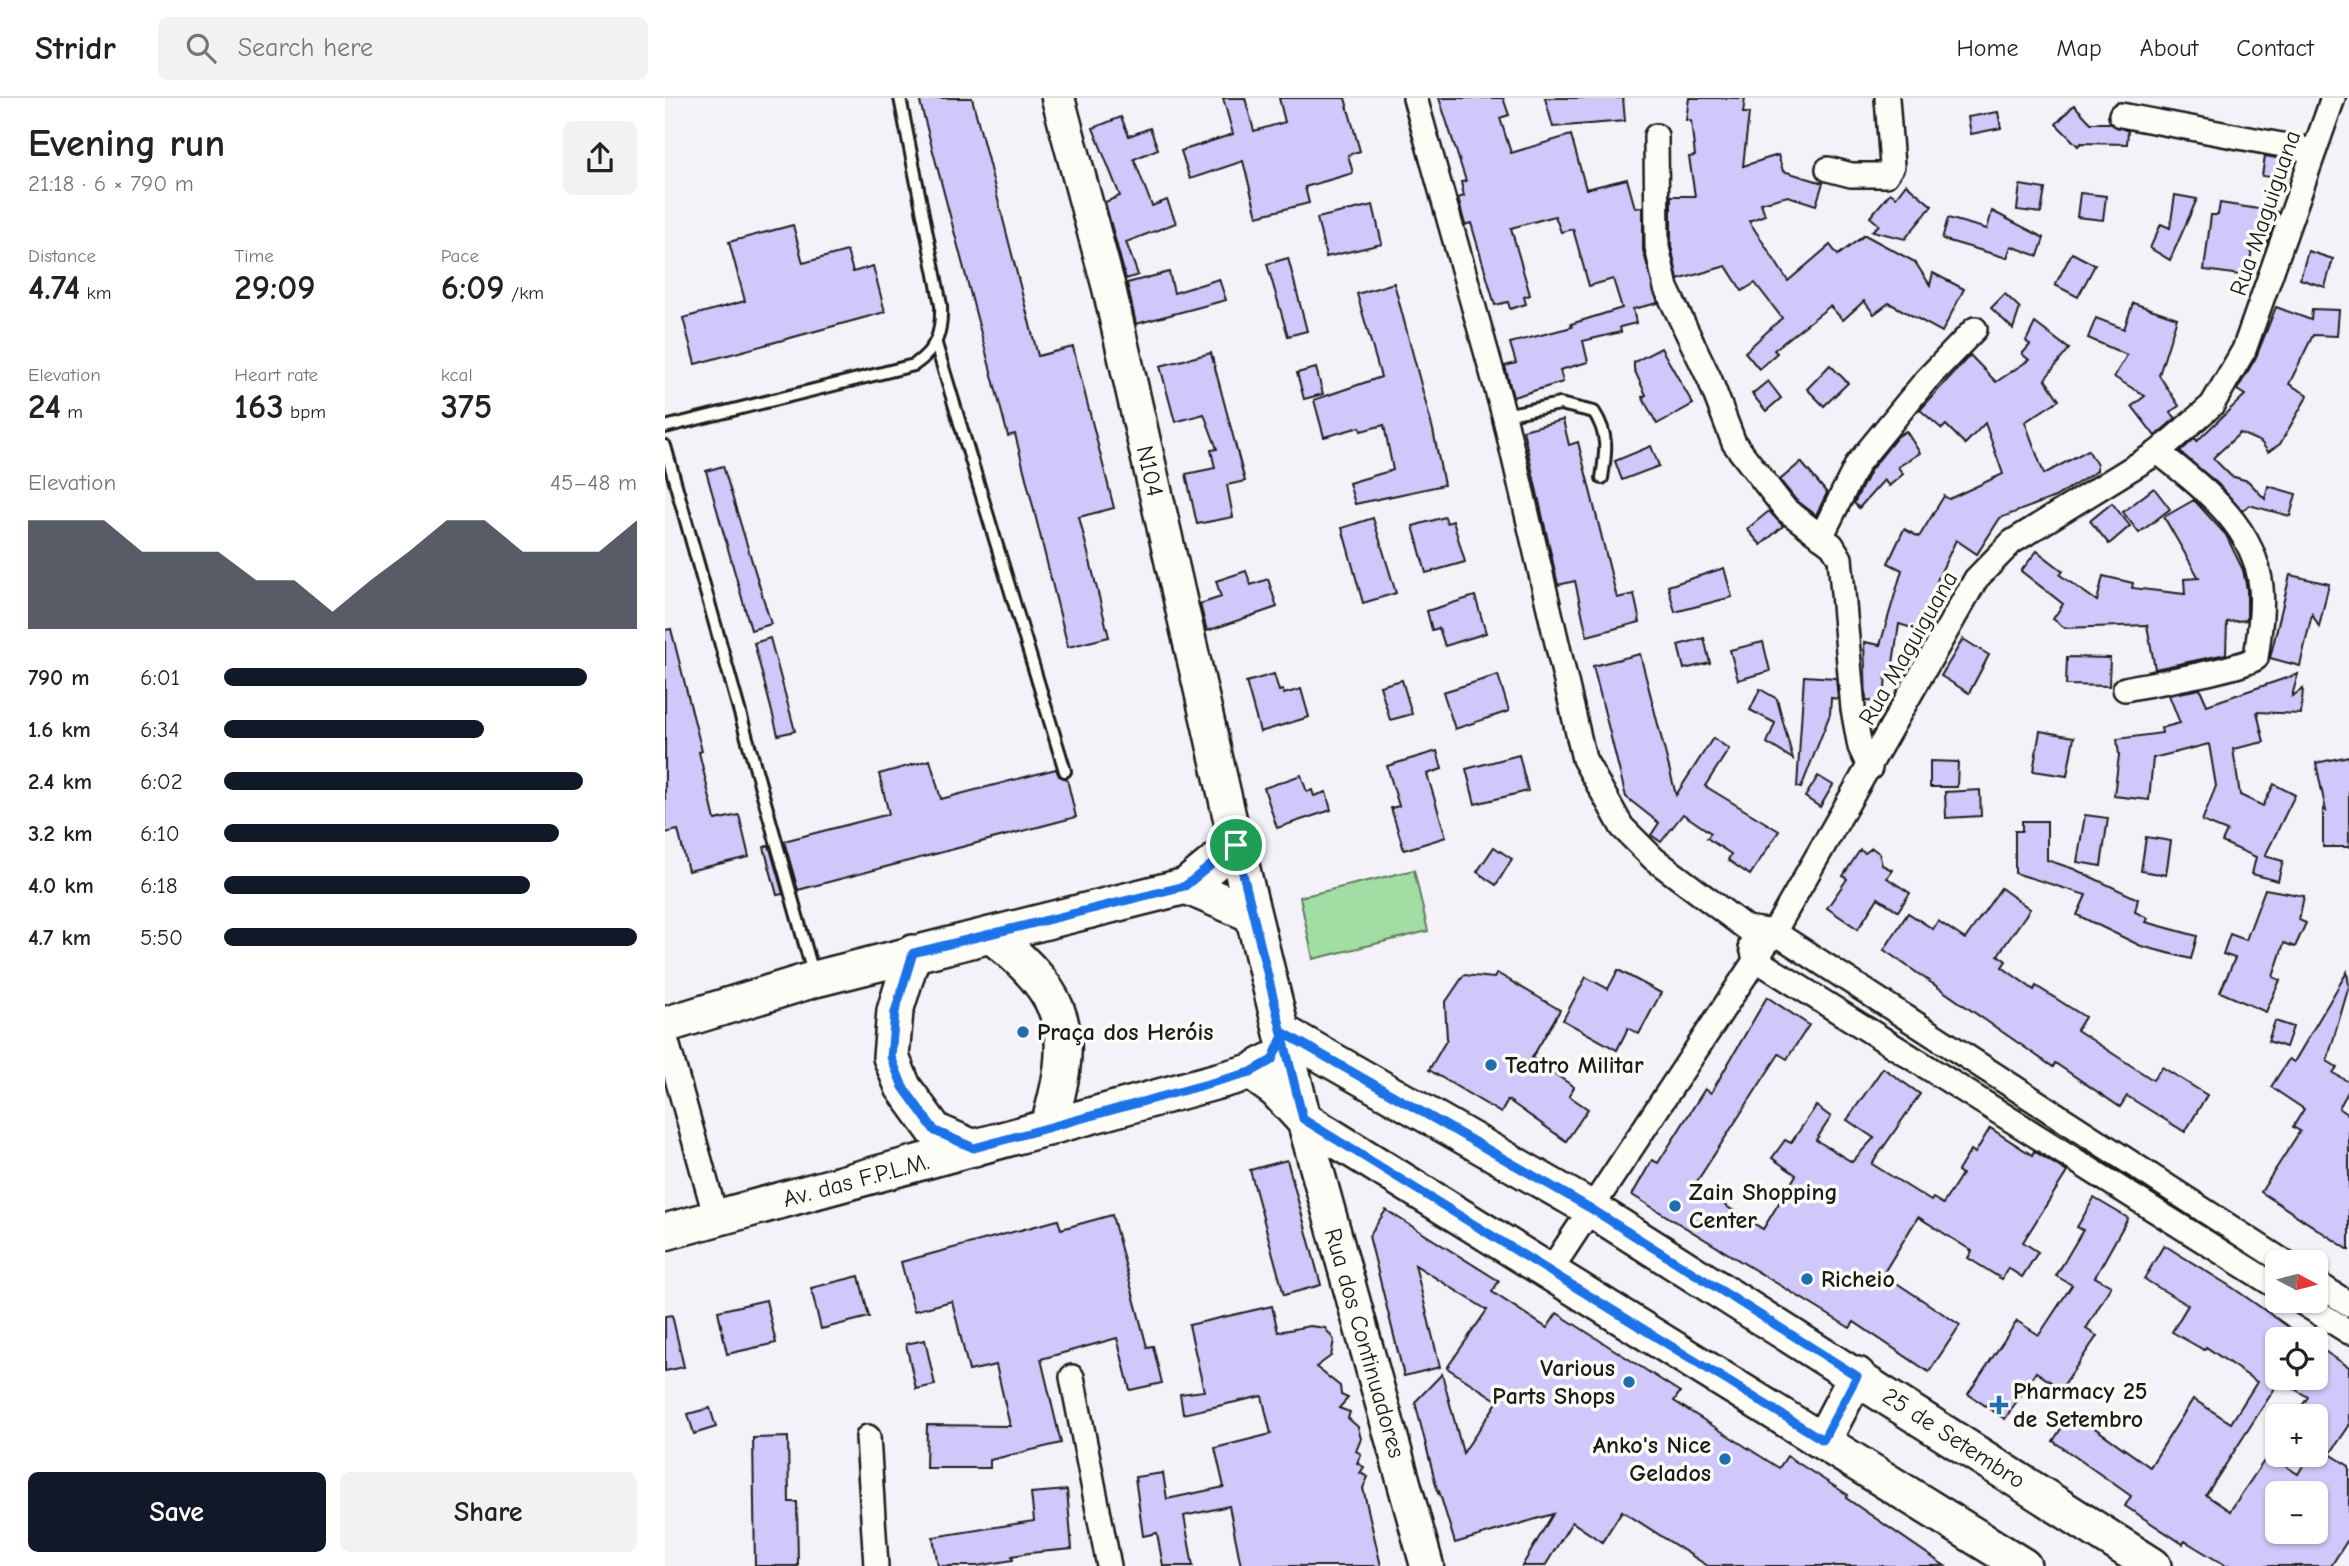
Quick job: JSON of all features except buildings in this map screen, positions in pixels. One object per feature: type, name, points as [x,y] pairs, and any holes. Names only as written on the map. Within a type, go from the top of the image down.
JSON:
[{"type":"main road","points":[[665,1025],[815,979],[1185,886],[1236,845]]},
{"type":"main road","name":"N104","points":[[1236,845],[1303,1119]]},
{"type":"main road","points":[[1185,886],[1251,914]]},
{"type":"main road","points":[[991,935],[1024,961],[1054,1000],[1062,1024],[1065,1037],[1060,1087],[1048,1128]]},
{"type":"main road","points":[[913,953],[895,1012],[891,1057],[903,1087],[935,1131],[974,1148]]},
{"type":"main road","points":[[1284,1033],[1272,1060],[1251,1072],[1276,1090],[1303,1119],[2023,1566]]},
{"type":"main road","name":"25 de Setembro","points":[[1284,1033],[1590,1208],[1857,1376],[2139,1562]]},
{"type":"main road","name":"Av. das F.P.L.M.","points":[[665,1232],[1251,1072]]},
{"type":"main road","points":[[1823,1440],[1857,1376]]},
{"type":"street","name":"N104","points":[[1058,98],[1109,288],[1236,845]]},
{"type":"street","points":[[1415,98],[1504,415],[1584,759],[1622,827],[1654,859],[1746,928],[1774,932],[2265,1250]]},
{"type":"street","points":[[1828,169],[1851,175],[1886,175],[1892,166],[1887,98]]},
{"type":"street","name":"Rua Maguiguana","points":[[1550,1271],[1774,932],[1976,579],[2012,542],[2158,452],[2212,405],[2244,350],[2333,98]]},
{"type":"street","points":[[2120,116],[2314,151]]},
{"type":"street","points":[[1655,136],[1657,247],[1666,288],[1710,380],[1734,443],[1786,510],[1832,545],[1843,570],[1853,709],[1860,747],[1870,768]]},
{"type":"street","points":[[1821,537],[1858,463],[1926,380],[1975,329]]},
{"type":"street","points":[[2125,689],[2218,668],[2244,666],[2256,658],[2261,585],[2246,544],[2227,511],[2158,452]]},
{"type":"street","points":[[1746,928],[1755,959],[2265,1279]]},
{"type":"street","points":[[665,1035],[716,1219]]},
{"type":"street","name":"Rua dos Continuadores","points":[[1303,1119],[1427,1566]]},
{"type":"street","points":[[2328,1290],[2349,1304]]},
{"type":"street","points":[[2319,1313],[2349,1332]]},
{"type":"street","points":[[1072,1377],[1109,1566]]},
{"type":"street","points":[[868,1437],[876,1566]]},
{"type":"lane","points":[[665,427],[914,365],[929,355],[942,327],[941,305],[900,98]]},
{"type":"lane","points":[[936,344],[1065,771]]},
{"type":"lane","points":[[1504,415],[1560,404],[1594,412],[1605,429],[1607,447],[1602,478]]},
{"type":"lane","points":[[665,446],[815,979]]},
{"type":"green space","points":[[1414,870],[1428,931],[1313,959],[1300,897]]},
{"type":"place","name":"Praça dos Heróis","points":[[1023,1032]]},
{"type":"place","name":"Teatro Militar","points":[[1491,1065]]},
{"type":"place","name":"Zain Shopping Center","points":[[1675,1206]]},
{"type":"place","name":"Richeio","points":[[1807,1279]]},
{"type":"place","name":"Various Parts Shops","points":[[1629,1382]]},
{"type":"place","name":"Pharmacy 25 de Setembro","points":[[1999,1405]]},
{"type":"place","name":"Anko's Nice Gelados","points":[[1725,1459]]},
{"type":"route","points":[[1236,845],[1185,886],[913,953],[895,1012],[891,1057],[903,1087],[935,1131],[974,1148],[1251,1072],[1272,1060],[1284,1033],[1590,1208],[1857,1376],[1823,1440],[1303,1119],[1284,1033],[1251,914],[1236,845]]}]
